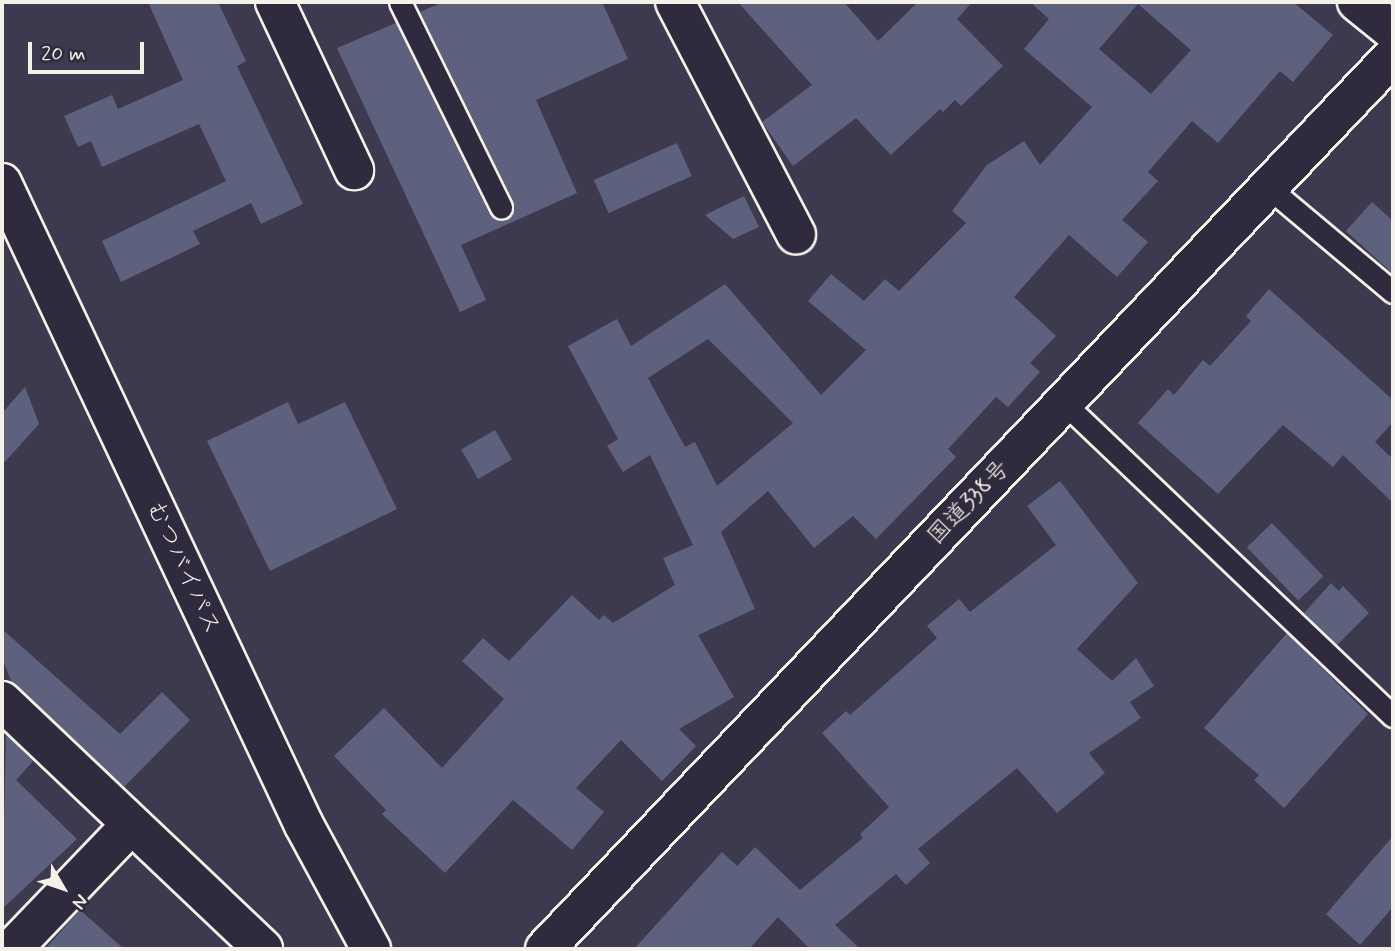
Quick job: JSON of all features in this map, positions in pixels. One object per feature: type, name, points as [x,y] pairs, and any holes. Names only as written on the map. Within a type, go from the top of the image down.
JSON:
[{"type":"main road","points":[[275,2],[354,170]]},
{"type":"main road","points":[[676,2],[796,234]]},
{"type":"main road","points":[[1357,2],[1393,31]]},
{"type":"main road","name":"国道338号","points":[[545,949],[1393,56]]},
{"type":"main road","name":"むつバイパス","points":[[2,183],[304,825],[371,949]]},
{"type":"main road","points":[[2,701],[263,949]]},
{"type":"main road","points":[[12,949],[131,825]]},
{"type":"lane","points":[[400,2],[501,207]]},
{"type":"lane","points":[[1269,188],[1393,292]]},
{"type":"lane","points":[[1065,404],[1393,716]]},
{"type":"building","points":[[148,2],[218,2],[246,61],[237,66],[303,204],[261,224],[251,203],[193,231],[200,244],[121,282],[102,241],[226,181],[199,124],[102,167],[91,141],[78,147],[64,116],[112,95],[118,109],[183,80]]},
{"type":"building","points":[[443,2],[602,2],[628,59],[536,100],[577,193],[461,245],[486,300],[460,312],[337,48],[396,23],[489,213],[506,219],[513,201],[420,12]]},
{"type":"building","points":[[738,2],[844,2],[878,41],[918,2],[972,2],[957,19],[1003,66],[961,106],[955,100],[943,112],[940,109],[891,155],[856,118],[793,166],[762,122],[812,85]]},
{"type":"building","points":[[1030,2],[1293,2],[1333,35],[1293,82],[1280,71],[1218,143],[1192,121],[1148,172],[1158,181],[1122,220],[1148,242],[1117,277],[1069,235],[1014,297],[1056,336],[1030,363],[1040,372],[1008,407],[996,397],[948,449],[956,457],[876,539],[853,516],[814,548],[768,491],[721,532],[755,609],[698,635],[734,697],[679,729],[696,746],[662,781],[621,740],[576,788],[604,812],[572,850],[513,800],[445,873],[382,814],[386,810],[334,756],[384,708],[442,768],[504,699],[462,661],[483,638],[509,661],[572,595],[599,620],[604,615],[613,623],[675,585],[663,558],[693,545],[650,455],[623,472],[607,446],[618,439],[568,346],[617,319],[631,346],[725,284],[821,395],[866,350],[808,301],[831,274],[864,301],[885,279],[899,291],[966,223],[952,211],[987,165],[1024,141],[1040,165],[1092,107],[1024,49],[1049,19]],"holes":[[[1138,4],[1191,50],[1151,94],[1099,49]],[[708,339],[793,423],[717,486],[695,442],[685,447],[648,378]]]},
{"type":"building","points":[[677,143],[692,176],[609,213],[594,180]]},
{"type":"building","points":[[744,196],[759,227],[733,239],[705,215]]},
{"type":"building","points":[[1372,202],[1393,221],[1393,274],[1346,231]]},
{"type":"building","points":[[1269,289],[1393,400],[1393,422],[1375,442],[1393,459],[1393,503],[1343,455],[1333,467],[1283,425],[1218,494],[1138,423],[1168,389],[1174,395],[1203,360],[1210,366],[1251,321],[1246,316]]},
{"type":"building","points":[[25,387],[39,424],[2,465],[2,413]]},
{"type":"building","points":[[288,402],[298,424],[345,402],[397,509],[270,571],[207,441]]},
{"type":"building","points":[[495,430],[512,459],[478,479],[461,450]]},
{"type":"building","points":[[1060,481],[1138,583],[1077,649],[1112,681],[1136,658],[1154,686],[1130,702],[1141,718],[1089,753],[1105,773],[1057,813],[1017,768],[918,849],[930,863],[906,885],[896,874],[835,925],[860,949],[810,949],[778,917],[749,949],[634,949],[722,852],[737,866],[755,847],[800,890],[863,838],[860,834],[889,807],[822,733],[846,711],[850,715],[937,638],[927,626],[959,599],[970,612],[1056,545],[1027,506]]},
{"type":"building","points":[[1272,523],[1323,576],[1298,601],[1247,547]]},
{"type":"building","points":[[1331,583],[1339,591],[1343,586],[1369,613],[1337,645],[1304,613]]},
{"type":"building","points":[[2,629],[120,734],[162,692],[190,720],[124,787],[12,683],[2,658]]},
{"type":"building","points":[[1287,633],[1368,714],[1284,808],[1254,780],[1259,775],[1204,728]]},
{"type":"building","points":[[6,735],[33,761],[16,780],[77,839],[2,909]]},
{"type":"building","points":[[1393,836],[1393,907],[1360,945],[1326,914]]},
{"type":"building","points":[[80,910],[124,949],[45,949]]}]
